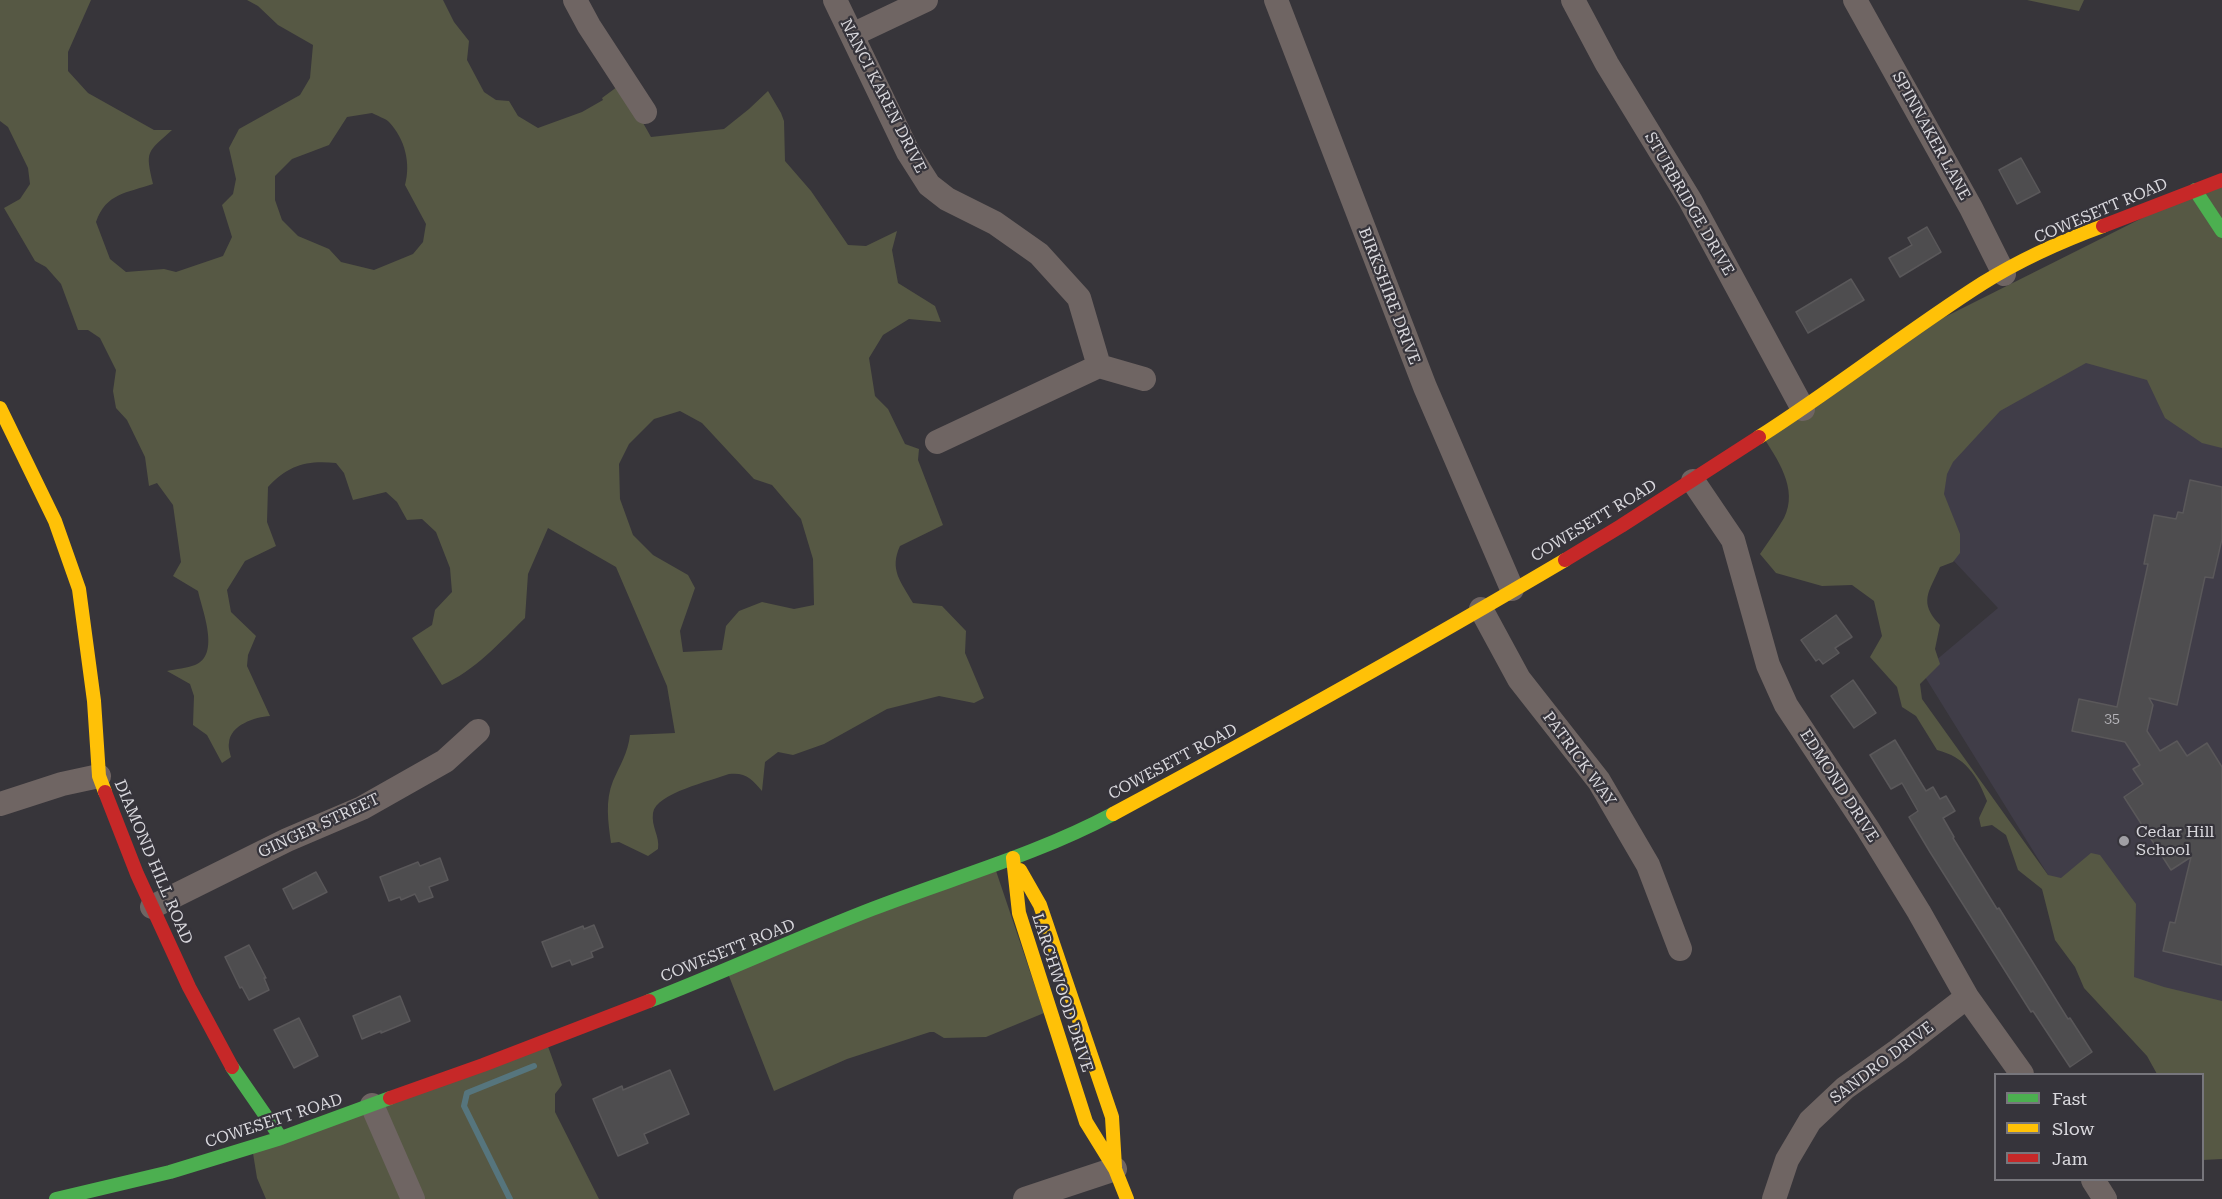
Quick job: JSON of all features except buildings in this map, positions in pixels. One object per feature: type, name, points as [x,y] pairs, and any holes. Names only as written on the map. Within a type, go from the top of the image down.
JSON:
[{"type":"main road","name":"COWESETT ROAD","points":[[56,1199],[170,1172],[281,1138],[372,1106],[712,976],[872,909],[1012,858],[1088,827],[1248,741],[1481,609],[1693,481],[1803,409],[1882,351],[1985,282],[2066,240],[2222,180]]},
{"type":"main road","points":[[2195,190],[2222,231]]},
{"type":"main road","name":"DIAMOND HILL ROAD","points":[[0,408],[55,521],[79,589],[93,690],[99,776],[152,907],[189,987],[228,1061],[281,1138]]},
{"type":"main road","name":"LARCHWOOD DRIVE","points":[[1012,858],[1019,913],[1086,1122],[1115,1168],[1127,1199]]},
{"type":"main road","name":"LARCHWOOD DRIVE","points":[[1012,858],[1040,905],[1112,1117],[1115,1168]]},
{"type":"street","points":[[576,0],[589,26],[645,112]]},
{"type":"street","name":"NANCI KAREN DRIVE","points":[[835,0],[908,152],[929,185],[947,199],[995,223],[1039,254],[1079,298],[1099,366]]},
{"type":"street","points":[[852,35],[926,0]]},
{"type":"street","name":"BIRKSHIRE DRIVE","points":[[1276,0],[1425,387],[1512,589]]},
{"type":"street","name":"STURBRIDGE DRIVE","points":[[1573,0],[1607,64],[1690,200],[1803,409]]},
{"type":"street","name":"SPINNAKER LANE","points":[[1855,0],[1971,208],[2004,274]]},
{"type":"street","points":[[937,442],[1099,366],[1144,379]]},
{"type":"street","name":"EDMOND DRIVE","points":[[1693,481],[1733,540],[1768,665],[1786,705],[1880,848],[1967,997],[2021,1073]]},
{"type":"street","name":"PATRICK WAY","points":[[1481,609],[1520,679],[1599,781],[1648,865],[1680,949]]},
{"type":"street","name":"GINGER STREET","points":[[152,907],[287,840],[362,808],[445,761],[478,731]]},
{"type":"street","points":[[0,804],[62,784],[99,776]]},
{"type":"street","name":"SANDRO DRIVE","points":[[1774,1199],[1787,1160],[1810,1121],[1845,1088],[1967,997]]},
{"type":"street","points":[[372,1106],[413,1199]]},
{"type":"street","points":[[1025,1199],[1115,1168]]},
{"type":"shaded area","name":"Cedar Hill School","points":[[2096,342],[2222,405],[2222,1025],[2132,1010],[1922,672],[1998,608],[1906,510],[1968,422]]},
{"type":"green space","points":[[0,0],[91,0],[68,52],[68,71],[88,93],[154,130],[172,130],[157,143],[150,153],[149,164],[153,184],[126,192],[112,200],[105,205],[96,222],[110,259],[126,272],[164,269],[176,272],[223,256],[232,237],[222,205],[233,194],[236,179],[229,148],[239,129],[300,95],[310,78],[313,45],[278,25],[258,6],[247,0],[443,0],[454,22],[469,41],[467,60],[484,92],[496,100],[509,101],[518,116],[538,128],[582,112],[603,100],[602,98],[621,84],[651,137],[724,129],[768,91],[784,121],[785,161],[811,191],[848,245],[866,246],[897,231],[892,250],[898,283],[935,306],[941,322],[909,319],[883,335],[869,358],[875,396],[888,409],[905,444],[919,449],[918,460],[943,525],[900,546],[896,562],[898,576],[913,603],[942,606],[966,631],[965,653],[984,698],[974,703],[939,696],[887,709],[824,744],[793,755],[778,752],[765,762],[762,791],[748,777],[729,774],[674,794],[656,806],[653,813],[658,849],[648,856],[619,842],[611,843],[608,819],[609,796],[626,753],[630,735],[675,733],[667,686],[616,567],[548,528],[528,574],[525,618],[476,664],[442,685],[412,638],[432,625],[435,610],[452,592],[450,568],[436,532],[422,519],[407,520],[397,502],[386,492],[353,500],[344,473],[336,463],[316,462],[291,469],[268,487],[267,522],[276,546],[245,561],[227,590],[231,612],[256,636],[248,655],[247,666],[270,716],[251,720],[238,727],[230,737],[231,757],[222,763],[207,735],[193,725],[194,696],[190,684],[167,671],[192,666],[203,660],[208,642],[206,620],[198,591],[173,576],[181,562],[173,505],[157,483],[149,486],[145,457],[127,420],[116,408],[113,391],[116,370],[100,338],[88,330],[78,330],[61,284],[46,267],[35,261],[4,208],[20,199],[30,184],[28,168],[8,127],[0,121]],"holes":[[[372,113],[389,122],[403,144],[407,160],[405,185],[426,224],[423,242],[413,254],[374,270],[341,262],[329,249],[298,236],[282,220],[275,200],[275,176],[292,159],[329,145],[347,117]],[[680,411],[702,423],[754,479],[772,485],[801,519],[813,559],[814,605],[794,609],[762,602],[739,611],[726,626],[722,650],[683,652],[680,631],[695,588],[688,575],[653,555],[633,535],[620,499],[619,464],[629,444],[654,419]]]},
{"type":"green space","points":[[2027,0],[2084,0],[2079,11]]},
{"type":"green space","points":[[2222,178],[2222,448],[2202,443],[2165,418],[2147,380],[2086,363],[2000,411],[1953,462],[1947,474],[1944,494],[1960,534],[1960,553],[1953,562],[1940,567],[1929,590],[1927,603],[1929,610],[1940,625],[1935,649],[1940,664],[1920,684],[1922,699],[2048,875],[2061,878],[2091,853],[2100,855],[2136,904],[2134,977],[2222,1001],[2222,1159],[2204,1160],[2204,1073],[2156,1073],[2147,1056],[2084,988],[2075,967],[2055,940],[2042,889],[2018,870],[2006,835],[1992,825],[1981,827],[1979,818],[1987,801],[1974,775],[1955,757],[1937,750],[1916,716],[1902,707],[1897,687],[1870,657],[1882,636],[1874,601],[1852,585],[1822,586],[1776,573],[1760,554],[1784,518],[1789,496],[1784,474],[1761,434],[1891,344]]},
{"type":"green space","points":[[994,865],[1044,1013],[986,1037],[944,1038],[930,1032],[847,1059],[774,1091],[727,971]]},
{"type":"green space","points":[[546,1041],[562,1085],[555,1094],[555,1112],[599,1199],[266,1199],[257,1178],[252,1147]]},
{"type":"waterway","points":[[510,1199],[464,1106],[467,1093],[534,1066]]},
{"type":"traffic: fast","points":[[2195,190],[2222,231]]},
{"type":"traffic: fast","points":[[649,1001],[872,909],[1054,842],[1113,814]]},
{"type":"traffic: fast","points":[[232,1067],[281,1138]]},
{"type":"traffic: fast","points":[[56,1199],[170,1172],[281,1138],[390,1098]]},
{"type":"traffic: slow","points":[[1759,437],[1983,283],[2012,266],[2103,226]]},
{"type":"traffic: slow","points":[[0,408],[55,521],[79,589],[94,701],[99,776],[105,792]]},
{"type":"traffic: slow","points":[[1113,814],[1340,689],[1565,560]]},
{"type":"traffic: slow","points":[[1013,858],[1019,913],[1086,1122],[1115,1169],[1127,1199]]},
{"type":"traffic: slow","points":[[1020,870],[1040,905],[1112,1117],[1115,1167]]},
{"type":"traffic: jam","points":[[2103,226],[2222,180]]},
{"type":"traffic: jam","points":[[1565,560],[1759,437]]},
{"type":"traffic: jam","points":[[105,792],[137,874],[189,987],[232,1067]]},
{"type":"traffic: jam","points":[[390,1098],[649,1001]]},
{"type":"place","name":"Cedar Hill School","points":[[2124,841]]}]
